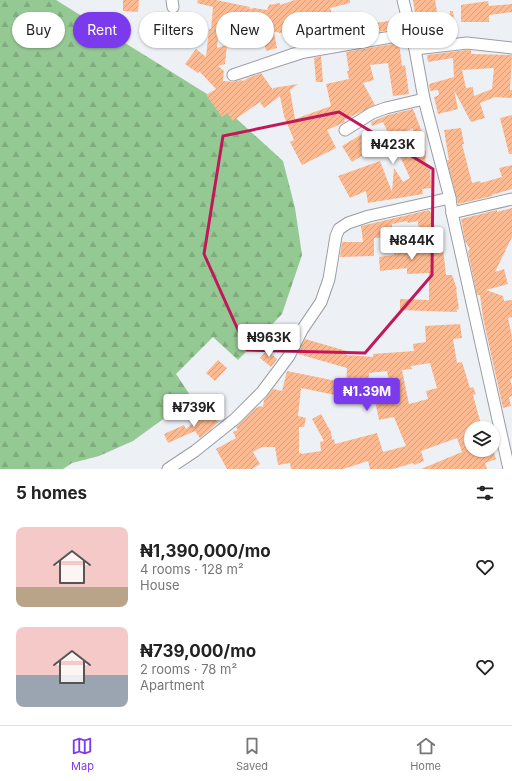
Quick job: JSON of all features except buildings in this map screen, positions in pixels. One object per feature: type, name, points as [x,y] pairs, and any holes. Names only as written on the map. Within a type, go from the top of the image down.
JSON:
[{"type":"street","points":[[403,0],[405,12]]},
{"type":"street","points":[[301,52],[271,62],[233,75],[301,52],[387,38]]},
{"type":"street","points":[[509,469],[452,213],[450,198],[424,99],[415,49],[467,43],[512,48]]},
{"type":"street","points":[[345,130],[372,113],[424,99]]},
{"type":"street","points":[[168,469],[195,451],[234,419],[262,392],[289,356],[302,330],[320,302],[329,279],[336,236],[339,229],[348,223],[369,216],[450,198]]},
{"type":"street","points":[[452,213],[512,199]]},
{"type":"highlighted area","points":[[339,112],[433,169],[432,275],[365,353],[247,350],[204,254],[223,136]]},
{"type":"green space","points":[[0,0],[56,0],[75,12],[73,12],[73,48],[131,48],[131,47],[215,99],[283,161],[295,208],[302,255],[282,314],[238,360],[213,337],[176,374],[192,398],[133,441],[99,456],[72,463],[63,469],[0,469]]}]
